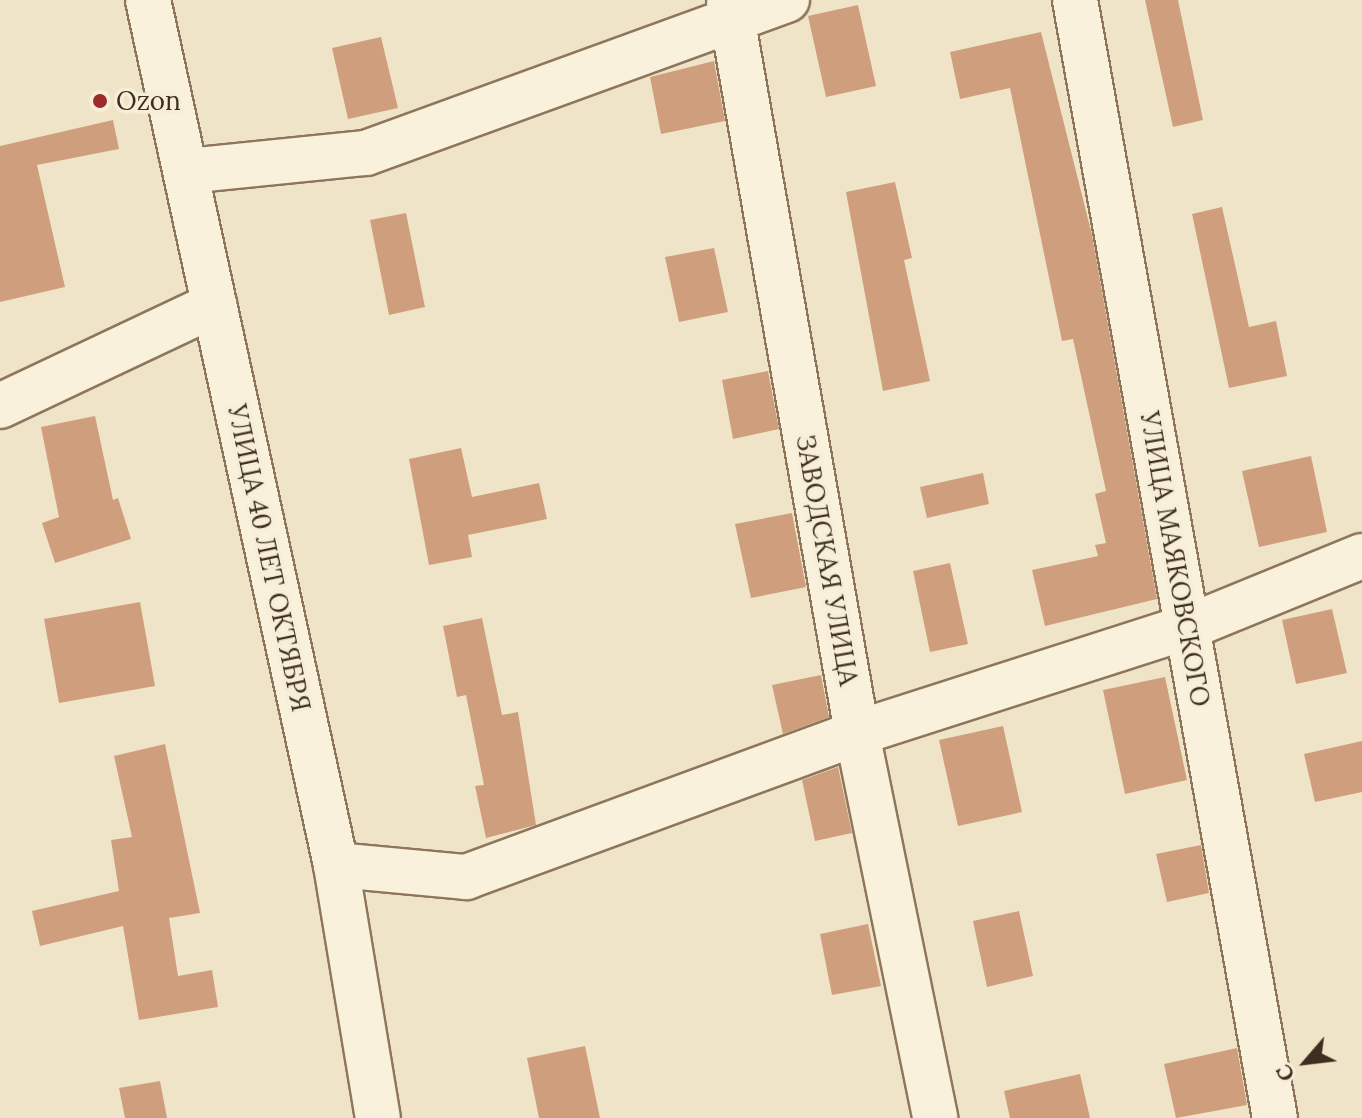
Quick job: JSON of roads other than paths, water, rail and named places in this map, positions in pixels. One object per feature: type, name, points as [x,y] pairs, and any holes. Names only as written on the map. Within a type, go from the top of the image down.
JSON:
[{"type":"street","name":"УЛИЦА 40 ЛЕТ ОКТЯБРЯ","points":[[148,0],[188,171],[214,305],[336,865],[378,1118]]},
{"type":"street","points":[[188,171],[366,153],[732,10],[787,0]]},
{"type":"street","name":"УЛИЦА МАЯКОВСКОГО","points":[[1075,0],[1275,1118]]},
{"type":"street","name":"ЗАВОДСКАЯ УЛИЦА","points":[[732,10],[857,733],[935,1118]]},
{"type":"street","points":[[0,406],[214,305]]},
{"type":"street","points":[[336,865],[466,877],[857,733],[1188,627],[1362,556]]},
{"type":"place","name":"Ozon","points":[[100,101]]}]
